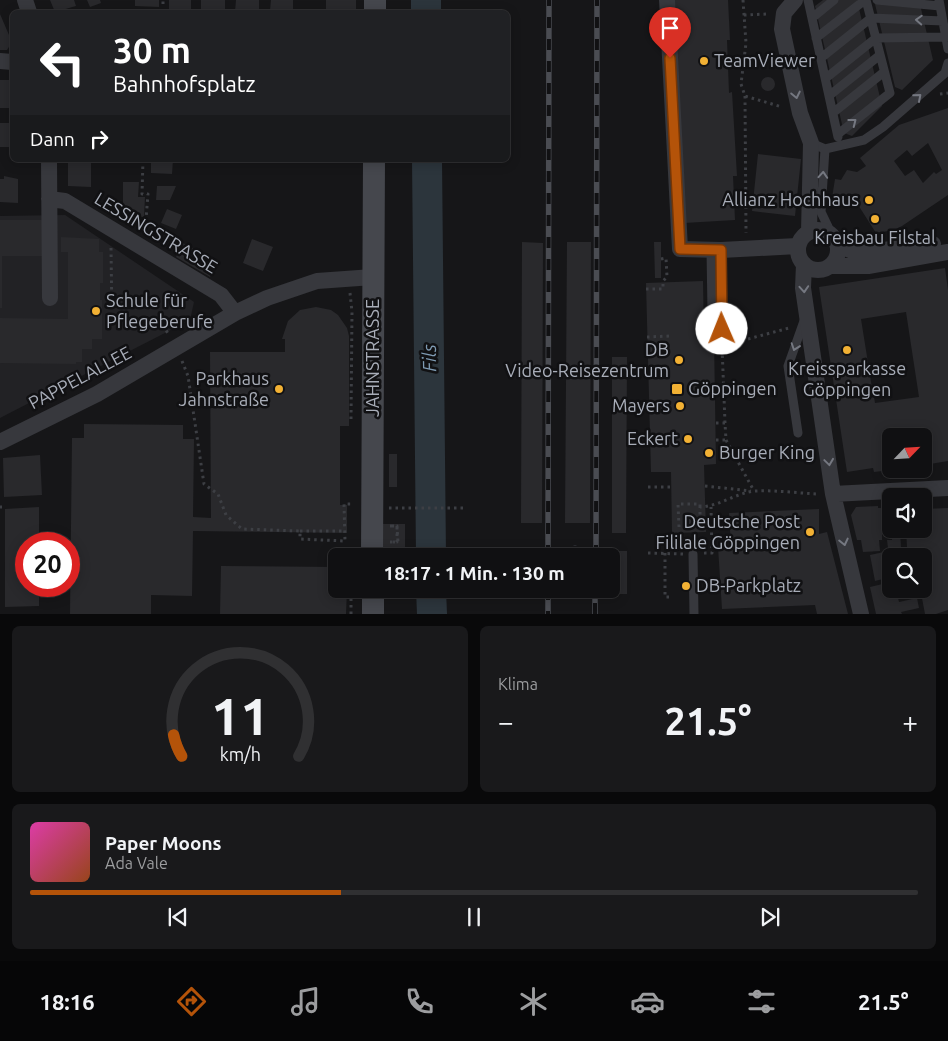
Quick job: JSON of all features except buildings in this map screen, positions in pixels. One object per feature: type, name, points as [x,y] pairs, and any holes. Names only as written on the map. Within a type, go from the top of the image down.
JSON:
[{"type":"main road","name":"JAHNSTRASSE","points":[[372,548],[374,162]]},
{"type":"main road","points":[[372,598],[373,614]]},
{"type":"street","points":[[667,0],[673,254],[798,246]]},
{"type":"street","points":[[795,0],[784,12],[782,29],[800,113],[818,146],[809,232]]},
{"type":"street","points":[[49,162],[50,298]]},
{"type":"street","name":"LESSINGSTRASSE","points":[[50,199],[65,202],[221,295],[235,313]]},
{"type":"street","points":[[861,614],[833,494],[803,288],[804,264],[798,252],[798,246],[809,232],[820,230],[854,252],[948,242]]},
{"type":"street","points":[[831,266],[838,256],[835,240]]},
{"type":"street","points":[[804,264],[814,270],[820,270],[831,266],[868,266],[948,252]]},
{"type":"street","name":"PAPPELALLEE","points":[[0,442],[97,394],[235,313],[279,293],[317,281],[373,277]]},
{"type":"street","points":[[833,494],[948,488]]},
{"type":"lane","points":[[808,0],[834,112],[839,147]]},
{"type":"lane","points":[[812,18],[834,0]]},
{"type":"lane","points":[[816,38],[866,0],[890,93],[838,134]]},
{"type":"lane","points":[[877,0],[939,3],[948,49]]},
{"type":"lane","points":[[821,58],[871,18],[943,21]]},
{"type":"lane","points":[[826,78],[876,38],[946,37]]},
{"type":"lane","points":[[830,95],[880,54]]},
{"type":"lane","points":[[835,240],[821,212],[818,146],[839,147],[864,140],[883,127],[945,73],[948,63]]},
{"type":"lane","points":[[834,112],[884,72]]},
{"type":"lane","points":[[712,312],[716,250]]},
{"type":"lane","points":[[716,250],[722,329]]},
{"type":"lane","points":[[798,433],[788,366],[807,314]]},
{"type":"lane","points":[[692,554],[694,614]]},
{"type":"path","points":[[743,0],[746,43],[741,84],[745,96],[746,249]]},
{"type":"path","points":[[744,15],[763,14]]},
{"type":"path","points":[[745,96],[800,113]]},
{"type":"path","points":[[142,248],[148,218],[148,194],[142,194],[143,162]]},
{"type":"path","points":[[110,229],[112,320],[162,324],[177,348]]},
{"type":"path","points":[[646,289],[663,288],[663,281],[667,277],[673,254]]},
{"type":"path","points":[[348,278],[352,312],[352,427]]},
{"type":"path","points":[[754,491],[726,440],[722,346],[789,328]]},
{"type":"path","points":[[647,337],[670,336]]},
{"type":"path","points":[[188,376],[204,484],[218,494],[226,515],[242,530],[343,530]]},
{"type":"path","points":[[716,423],[725,423]]},
{"type":"path","points":[[716,440],[726,440]]},
{"type":"path","points":[[705,486],[754,491],[833,494]]},
{"type":"path","points":[[648,487],[672,487]]},
{"type":"path","points":[[700,521],[700,507],[712,507],[729,498],[754,491]]},
{"type":"path","points":[[300,531],[300,539],[345,541],[343,530],[344,504],[352,504],[352,494]]},
{"type":"path","points":[[679,527],[678,504],[700,504],[700,533]]},
{"type":"path","points":[[690,504],[690,509]]},
{"type":"path","points":[[648,553],[712,553],[712,507]]},
{"type":"path","points":[[389,508],[464,508]]},
{"type":"path","points":[[393,542],[398,542],[397,526],[388,526],[397,526],[397,536]]},
{"type":"path","points":[[665,553],[665,597],[669,597]]},
{"type":"path","points":[[351,598],[351,614]]},
{"type":"shaded area","name":"Schule für Pflegeberufe","points":[[65,215],[194,302],[190,320],[0,418],[0,216]]},
{"type":"waterway","name":"Fils","points":[[426,0],[426,10]]},
{"type":"waterway","name":"Fils","points":[[427,162],[431,548]]},
{"type":"waterway","name":"Fils","points":[[431,598],[432,614]]},
{"type":"railway","points":[[548,548],[549,0]]},
{"type":"railway","points":[[596,548],[597,0]]},
{"type":"railway","points":[[548,598],[548,614]]},
{"type":"railway","points":[[595,598],[595,614]]},
{"type":"place","name":"TeamViewer","points":[[704,61]]},
{"type":"place","name":"Allianz Hochhaus","points":[[869,200]]},
{"type":"place","name":"Kreisbau Filstal","points":[[875,219]]},
{"type":"place","name":"Schule für Pflegeberufe","points":[[96,311]]},
{"type":"place","name":"Kreissparkasse Göppingen","points":[[847,350]]},
{"type":"place","name":"DB Video-Reisezentrum","points":[[679,360]]},
{"type":"place","name":"Parkhaus Jahnstraße","points":[[279,389]]},
{"type":"place","name":"Göppingen","points":[[677,389]]},
{"type":"place","name":"Mayers","points":[[680,406]]},
{"type":"place","name":"Eckert","points":[[688,439]]},
{"type":"place","name":"Burger King","points":[[709,453]]},
{"type":"place","name":"Deutsche Post Fililale Göppingen","points":[[810,532]]},
{"type":"place","name":"DB-Parkplatz","points":[[686,586]]},
{"type":"route","points":[[670,58],[680,249],[721,250],[722,329]]}]
